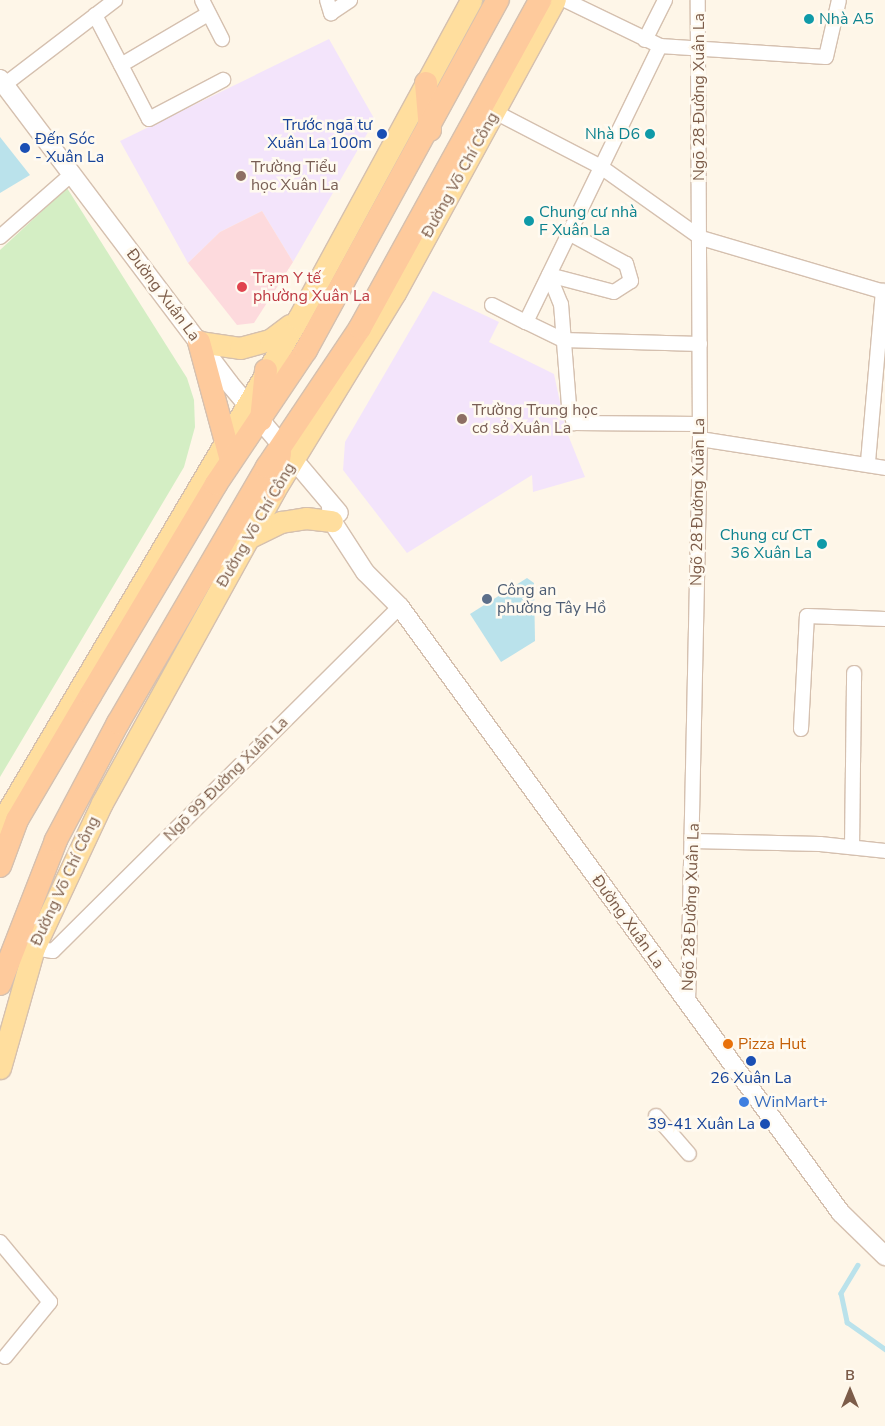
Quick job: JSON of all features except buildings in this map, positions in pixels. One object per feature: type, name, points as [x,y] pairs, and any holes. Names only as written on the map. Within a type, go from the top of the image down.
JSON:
[{"type":"highway","points":[[0,866],[17,820],[204,505],[231,461],[261,421],[297,367],[430,130],[498,0]]},
{"type":"highway","name":"Đường Võ Chí Công","points":[[0,984],[56,840],[118,723],[288,451],[318,393],[360,328],[540,0]]},
{"type":"highway","points":[[426,82],[430,130]]},
{"type":"highway","points":[[198,342],[231,461]]},
{"type":"highway","points":[[261,421],[266,370]]},
{"type":"highway","points":[[318,393],[340,386]]},
{"type":"highway","points":[[274,491],[288,451]]},
{"type":"highway","points":[[182,514],[204,505]]},
{"type":"highway","points":[[0,862],[2,813]]},
{"type":"main road","points":[[2,813],[298,319],[471,0]]},
{"type":"main road","name":"Đường Võ Chí Công","points":[[288,451],[340,386],[495,112],[555,0]]},
{"type":"main road","points":[[198,342],[240,348],[270,340],[298,319]]},
{"type":"main road","name":"Đường Võ Chí Công","points":[[0,1068],[98,811],[274,491]]},
{"type":"main road","points":[[248,538],[281,522],[331,514]]},
{"type":"street","points":[[2,82],[115,0]]},
{"type":"street","points":[[202,0],[222,39]]},
{"type":"street","points":[[327,0],[331,13],[350,0]]},
{"type":"street","points":[[565,0],[660,46],[826,57],[839,0]]},
{"type":"street","points":[[645,40],[665,0]]},
{"type":"street","name":"Ngõ 28 Đường Xuân La","points":[[688,1003],[693,842],[700,439],[701,238],[696,48],[698,0]]},
{"type":"street","points":[[121,65],[208,14]]},
{"type":"street","points":[[94,15],[149,118],[223,80]]},
{"type":"street","points":[[526,322],[660,46]]},
{"type":"street","name":"Đường Xuân La","points":[[2,82],[73,173],[246,404],[288,451],[331,514],[365,572],[379,582],[400,607],[841,1213],[885,1256]]},
{"type":"street","points":[[495,112],[601,167],[701,238],[884,292],[868,462]]},
{"type":"street","points":[[0,237],[73,173]]},
{"type":"street","points":[[548,276],[614,292],[632,280],[626,264],[569,234]]},
{"type":"street","points":[[548,276],[561,304],[569,406],[578,426],[700,424]]},
{"type":"street","points":[[492,305],[564,340],[700,344]]},
{"type":"street","points":[[700,439],[868,462],[885,468]]},
{"type":"street","name":"Ngõ 99 Đường Xuân La","points":[[44,950],[400,607]]},
{"type":"street","points":[[800,729],[807,616],[885,619]]},
{"type":"street","points":[[852,846],[854,673]]},
{"type":"street","points":[[693,842],[852,846],[885,851]]},
{"type":"street","points":[[656,1116],[689,1154]]},
{"type":"street","points":[[0,1242],[50,1302],[5,1357]]},
{"type":"shaded area","name":"Trường Tiểu học Xuân La","points":[[329,39],[375,120],[293,262],[262,211],[220,232],[188,263],[120,141]]},
{"type":"shaded area","name":"Trạm Y tế phường Xuân La","points":[[262,211],[293,262],[254,323],[237,325],[188,263],[220,232]]},
{"type":"shaded area","name":"Trường Trung học cơ sở Xuân La","points":[[433,291],[499,322],[489,342],[554,374],[566,430],[585,477],[533,492],[532,475],[407,553],[343,470],[345,442]]},
{"type":"green space","points":[[67,188],[187,378],[194,400],[195,427],[184,467],[0,777],[0,250]]},
{"type":"water","points":[[0,137],[30,175],[0,193]]},
{"type":"water","points":[[527,578],[534,583],[535,641],[501,662],[470,614]]},
{"type":"waterway","points":[[858,1265],[841,1293],[847,1322],[885,1349]]},
{"type":"place","name":"Nhà A5","points":[[809,19]]},
{"type":"place","name":"Trước ngã tư Xuân La 100m","points":[[382,134]]},
{"type":"place","name":"Nhà D6","points":[[650,134]]},
{"type":"place","name":"Đến Sóc - Xuân La","points":[[25,148]]},
{"type":"place","name":"Trường Tiểu học Xuân La","points":[[241,176]]},
{"type":"place","name":"Chung cư nhà F Xuân La","points":[[529,221]]},
{"type":"place","name":"Trạm Y tế phường Xuân La","points":[[242,287]]},
{"type":"place","name":"Trường Trung học cơ sở Xuân La","points":[[462,419]]},
{"type":"place","name":"Chung cư CT 36 Xuân La","points":[[822,544]]},
{"type":"place","name":"Công an phường Tây Hồ","points":[[487,599]]},
{"type":"place","name":"Pizza Hut","points":[[728,1044]]},
{"type":"place","name":"26 Xuân La","points":[[751,1061]]},
{"type":"place","name":"WinMart+","points":[[744,1102]]},
{"type":"place","name":"39-41 Xuân La","points":[[765,1124]]}]
